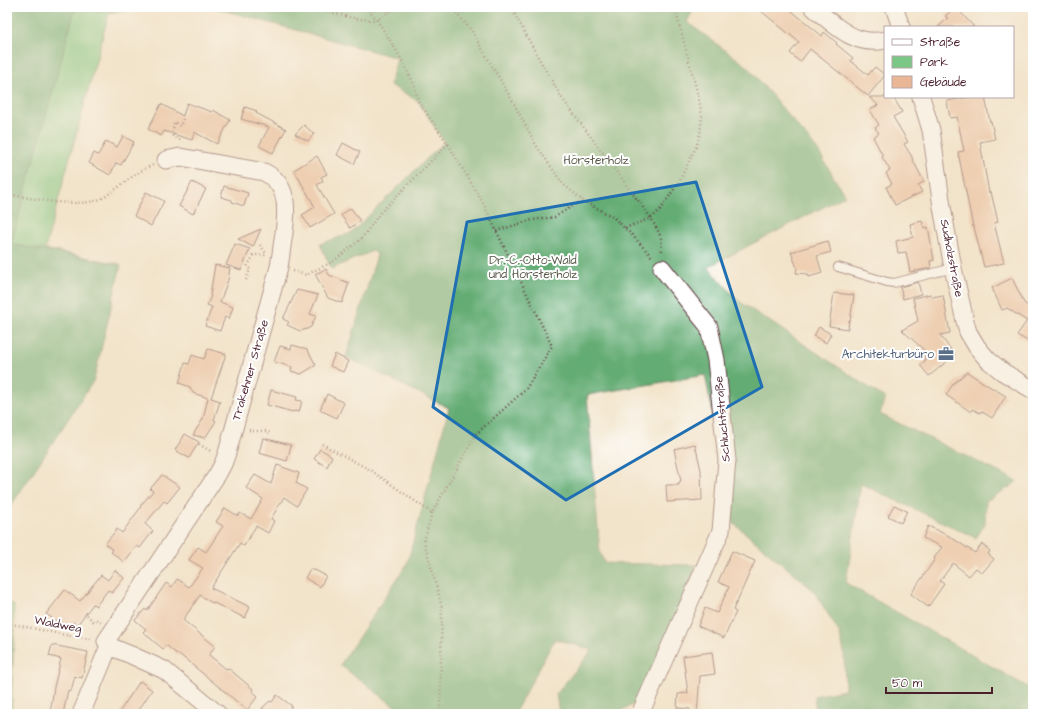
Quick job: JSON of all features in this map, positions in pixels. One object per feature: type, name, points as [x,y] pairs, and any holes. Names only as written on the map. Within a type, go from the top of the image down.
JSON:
[{"type":"street","points":[[812,7],[845,33],[861,40],[874,42],[884,40]]},
{"type":"street","points":[[894,7],[901,26]]},
{"type":"street","name":"Sudholzstraße","points":[[921,98],[931,130],[942,207],[953,268],[968,332],[972,340],[988,360],[1003,372],[1033,390]]},
{"type":"street","name":"Trakehner Straße","points":[[81,714],[108,643],[220,470],[227,453],[279,267],[281,254],[285,224],[285,199],[274,179],[270,175],[264,172],[180,157],[166,160]]},
{"type":"street","name":"Schluchtstraße","points":[[640,714],[721,531],[727,460],[716,360],[709,327],[662,268]]},
{"type":"street","points":[[108,643],[164,670],[218,714]]},
{"type":"lane","points":[[838,267],[894,283],[953,268]]},
{"type":"path","points":[[309,7],[358,19],[377,20],[396,7]]},
{"type":"path","points":[[366,7],[377,20],[398,53],[414,84],[418,101],[448,144],[483,203],[552,346],[526,389],[476,434],[432,513],[424,541],[442,607],[440,711],[442,714]]},
{"type":"path","points":[[451,7],[471,30],[512,100],[536,145],[562,184],[582,200],[613,217],[634,236],[662,268]]},
{"type":"path","points":[[511,7],[562,98],[651,218],[661,237],[662,268]]},
{"type":"path","points":[[625,228],[651,218],[661,208],[680,180],[696,147],[700,134],[702,116],[699,99],[677,16],[676,7]]},
{"type":"path","points":[[180,140],[173,136],[174,122],[180,126],[183,119]]},
{"type":"path","points":[[279,267],[306,275],[334,261],[362,238],[380,213],[448,144]]},
{"type":"path","points":[[7,194],[75,204],[90,203],[103,198],[144,168],[166,160]]},
{"type":"path","points":[[496,231],[532,220],[555,217],[582,200]]},
{"type":"path","points":[[246,280],[250,269],[247,267],[249,262],[252,260],[253,255],[267,255],[260,245]]},
{"type":"path","points":[[235,423],[253,431],[266,431],[272,434]]},
{"type":"path","points":[[322,444],[372,471],[432,513]]},
{"type":"path","name":"Waldweg","points":[[7,623],[108,643]]},
{"type":"highlighted area","points":[[696,182],[762,387],[566,500],[433,407],[467,222]]},
{"type":"green space","points":[[7,7],[128,7],[117,12],[109,13],[45,249],[120,264],[92,381],[7,511]]},
{"type":"green space","points":[[7,7],[131,7],[119,12],[75,9],[11,244],[121,265],[94,380],[7,512]]},
{"type":"green space","name":"Hörsterholz","points":[[212,7],[695,7],[687,22],[747,66],[817,149],[845,196],[708,267],[739,301],[885,398],[880,414],[1017,481],[986,501],[985,524],[976,538],[861,484],[846,583],[1033,690],[1033,714],[816,714],[814,696],[845,690],[844,652],[839,632],[813,590],[732,522],[730,497],[705,375],[587,395],[600,553],[605,563],[697,565],[639,702],[614,714],[559,714],[556,694],[592,650],[555,639],[514,714],[405,714],[340,665],[407,564],[449,408],[346,357],[377,255],[373,251],[331,269],[320,244],[351,233],[444,142],[418,101],[390,85],[397,58]]},
{"type":"green space","points":[[7,602],[14,605],[12,714],[7,714]]},
{"type":"green space","points":[[7,624],[15,629],[9,714],[7,714]]},
{"type":"building","points":[[756,7],[787,7],[822,36],[824,32],[853,58],[851,61],[868,75],[875,67],[884,74],[884,76],[868,96],[810,49],[800,62],[790,53],[799,42]]},
{"type":"building","points":[[956,7],[973,26],[939,26],[948,18],[945,16]]},
{"type":"building","points":[[869,97],[894,98],[902,112],[893,117],[908,142],[904,144],[924,182],[918,185],[922,192],[895,205],[886,187],[892,184],[886,173],[890,170],[873,137],[879,133],[875,128],[879,125],[870,110],[878,105]]},
{"type":"building","points":[[964,98],[985,98],[995,139],[980,142],[989,193],[991,192],[998,222],[994,223],[1004,263],[984,267],[973,227],[958,152],[964,151],[957,117],[950,118],[947,101]]},
{"type":"building","points":[[187,103],[212,112],[213,110],[230,120],[217,144],[194,132],[192,140],[164,131],[161,136],[148,129],[161,104],[183,116]]},
{"type":"building","points":[[245,107],[257,111],[256,113],[286,129],[273,153],[259,146],[269,127],[241,119]]},
{"type":"building","points":[[304,125],[314,134],[308,141],[295,134]]},
{"type":"building","points":[[123,136],[134,142],[121,165],[116,163],[110,175],[89,163],[94,153],[98,155],[106,141],[117,147]]},
{"type":"building","points":[[343,143],[360,152],[354,164],[337,155]]},
{"type":"building","points":[[317,156],[327,174],[321,177],[323,181],[317,185],[334,214],[310,228],[302,215],[315,207],[294,170]]},
{"type":"building","points":[[192,182],[206,189],[193,214],[179,206]]},
{"type":"building","points":[[224,186],[248,193],[244,206],[232,202],[232,200],[221,197]]},
{"type":"building","points":[[146,192],[164,201],[151,226],[134,216]]},
{"type":"building","points":[[351,208],[360,221],[350,228],[341,215]]},
{"type":"building","points":[[922,221],[924,228],[928,227],[934,260],[930,261],[931,268],[910,272],[906,252],[898,253],[896,241],[913,237],[910,224]]},
{"type":"building","points":[[261,229],[253,247],[238,239]]},
{"type":"building","points":[[828,241],[831,252],[817,256],[822,273],[809,277],[808,274],[796,273],[797,268],[791,252]]},
{"type":"building","points":[[235,244],[250,249],[241,270],[226,265]]},
{"type":"building","points":[[215,265],[230,268],[228,280],[220,302],[233,307],[229,319],[225,317],[220,331],[205,326],[212,307],[207,305],[211,296]]},
{"type":"building","points":[[326,269],[329,275],[349,283],[342,303],[328,298],[315,274]]},
{"type":"building","points":[[1012,278],[1024,303],[1033,309],[1033,344],[1017,335],[1027,321],[1007,308],[1002,310],[992,288]]},
{"type":"building","points":[[918,282],[921,294],[903,299],[900,287]]},
{"type":"building","points":[[297,290],[318,295],[310,314],[316,316],[311,327],[300,331],[287,325],[289,322],[283,319]]},
{"type":"building","points":[[834,293],[854,295],[848,329],[829,326]]},
{"type":"building","points":[[931,294],[932,297],[943,295],[950,333],[940,335],[955,355],[929,376],[920,365],[925,361],[924,350],[902,330],[918,321],[913,298]]},
{"type":"building","points":[[819,327],[831,334],[826,343],[814,336]]},
{"type":"building","points":[[292,345],[307,349],[316,365],[301,374],[291,371],[292,367],[274,362],[280,346],[291,349]]},
{"type":"building","points":[[208,349],[226,354],[211,398],[220,401],[214,420],[216,421],[205,438],[193,435],[203,419],[208,398],[193,393],[190,387],[179,383],[185,363],[189,364],[192,355],[204,359]]},
{"type":"building","points":[[335,354],[348,361],[343,372],[330,366]]},
{"type":"building","points":[[967,372],[1006,396],[992,418],[981,411],[980,413],[972,409],[971,412],[946,395],[953,384]]},
{"type":"building","points":[[271,390],[297,397],[296,400],[302,401],[299,412],[293,412],[267,405]]},
{"type":"building","points":[[327,394],[344,403],[337,418],[320,410]]},
{"type":"building","points":[[185,434],[199,442],[189,458],[175,450]]},
{"type":"building","points":[[263,438],[291,445],[287,461],[259,453]]},
{"type":"building","points":[[695,444],[701,470],[702,500],[667,502],[666,485],[679,485],[679,482],[681,481],[674,449]]},
{"type":"building","points":[[320,449],[332,456],[327,467],[314,459]]},
{"type":"building","points":[[277,465],[299,473],[296,483],[307,489],[297,506],[284,497],[271,519],[274,521],[268,533],[256,526],[244,546],[240,543],[211,588],[250,607],[245,618],[212,603],[200,595],[183,620],[215,646],[209,655],[226,669],[228,668],[253,689],[252,691],[258,696],[247,710],[179,654],[178,655],[166,645],[163,649],[143,632],[146,629],[135,620],[145,609],[147,611],[166,583],[172,587],[177,579],[189,587],[203,568],[189,560],[198,547],[206,552],[223,526],[216,522],[225,508],[238,516],[240,513],[251,519],[263,499],[246,488],[255,475],[271,484]]},
{"type":"building","points":[[162,475],[180,487],[167,503],[164,501],[145,524],[153,531],[140,548],[137,546],[124,562],[111,552],[113,550],[105,544],[117,529],[122,533],[141,507],[140,506],[153,491],[150,489]]},
{"type":"building","points":[[894,505],[907,511],[901,523],[888,516]]},
{"type":"building","points":[[928,526],[949,536],[975,553],[982,544],[990,551],[988,554],[994,559],[982,573],[976,568],[969,576],[953,563],[940,581],[944,584],[928,607],[911,594],[942,547],[923,538]]},
{"type":"building","points":[[732,551],[755,561],[733,610],[736,612],[724,638],[698,626],[705,608],[717,613],[729,587],[718,582]]},
{"type":"building","points":[[310,569],[326,576],[320,587],[305,578]]},
{"type":"building","points":[[115,570],[124,578],[112,593],[108,590],[96,606],[93,604],[77,625],[73,622],[70,625],[56,621],[46,614],[65,590],[80,601],[101,575],[108,580]]},
{"type":"building","points":[[52,645],[88,652],[82,678],[75,676],[71,691],[68,690],[63,714],[50,714],[54,687],[61,659],[49,656]]},
{"type":"building","points":[[712,652],[715,674],[700,676],[697,714],[690,714],[690,709],[677,708],[678,694],[688,693],[683,656]]},
{"type":"building","points":[[140,681],[152,690],[136,714],[118,714]]},
{"type":"building","points":[[277,695],[292,706],[287,712],[290,714],[262,714],[265,710],[262,708],[270,701],[272,702]]},
{"type":"place","name":"Architekturbüro","points":[[946,354]]},
{"type":"park label","name":"Dr.-C.-Otto-Wald und Hörsterholz","points":[[533,267]]}]
